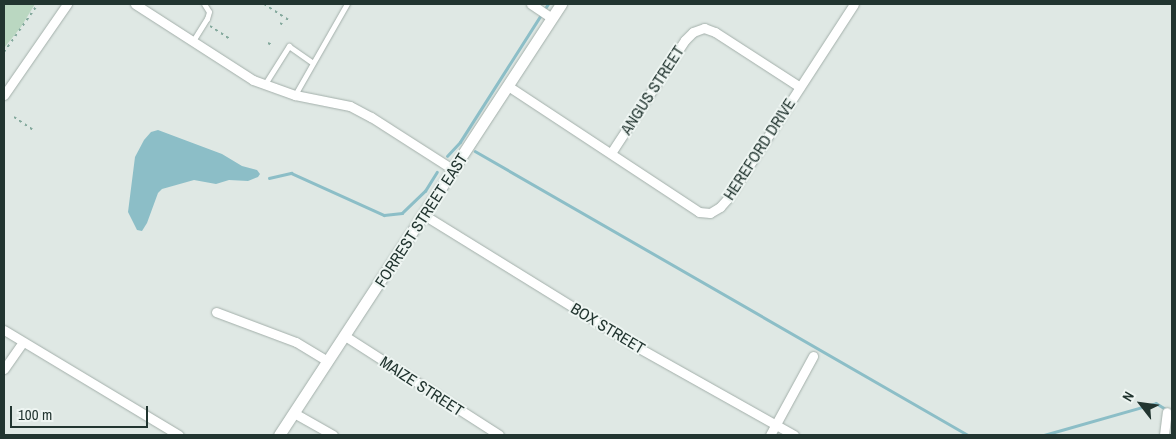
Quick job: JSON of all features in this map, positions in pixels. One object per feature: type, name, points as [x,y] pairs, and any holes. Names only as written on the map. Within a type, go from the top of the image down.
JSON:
[{"type":"main road","name":"FORREST STREET EAST","points":[[279,435],[561,4]]},
{"type":"street","points":[[4,95],[67,4]]},
{"type":"street","points":[[530,4],[552,18]]},
{"type":"street","name":"HEREFORD DRIVE","points":[[508,86],[698,212],[710,213],[720,208],[728,198],[854,4]]},
{"type":"street","points":[[140,5],[193,41],[264,85],[295,95],[350,106],[371,116],[454,170]]},
{"type":"street","name":"ANGUS STREET","points":[[610,153],[684,40],[693,32],[704,28],[715,32],[800,87]]},
{"type":"street","name":"BOX STREET","points":[[424,215],[639,348],[794,435]]},
{"type":"street","points":[[216,312],[296,342],[328,360]]},
{"type":"street","points":[[4,330],[179,435]]},
{"type":"street","name":"MAIZE STREET","points":[[345,336],[499,435]]},
{"type":"street","points":[[4,369],[22,342]]},
{"type":"street","points":[[770,435],[813,356]]},
{"type":"street","points":[[1164,435],[1167,412]]},
{"type":"street","points":[[294,413],[333,435]]},
{"type":"lane","points":[[193,41],[207,20],[209,12],[204,4]]},
{"type":"lane","points":[[295,95],[347,4]]},
{"type":"lane","points":[[264,85],[289,46],[313,63]]},
{"type":"path","points":[[4,52],[38,4]]},
{"type":"path","points":[[264,4],[289,20]]},
{"type":"path","points":[[280,23],[285,26]]},
{"type":"path","points":[[210,26],[230,39]]},
{"type":"path","points":[[268,43],[272,46]]},
{"type":"path","points":[[14,117],[32,129]]},
{"type":"green space","points":[[4,4],[35,4],[21,27],[4,48]]},
{"type":"water","points":[[158,130],[222,154],[242,166],[257,170],[260,174],[258,177],[248,181],[229,180],[216,184],[194,180],[162,189],[158,193],[147,223],[142,231],[137,230],[128,212],[135,157],[144,140],[151,132]]},
{"type":"waterway","points":[[447,156],[460,142],[548,4]]},
{"type":"waterway","points":[[475,151],[968,435]]},
{"type":"waterway","points":[[269,178],[291,173],[384,215],[402,213],[425,191],[437,172]]},
{"type":"waterway","points":[[1044,435],[1156,403],[1172,413]]}]
